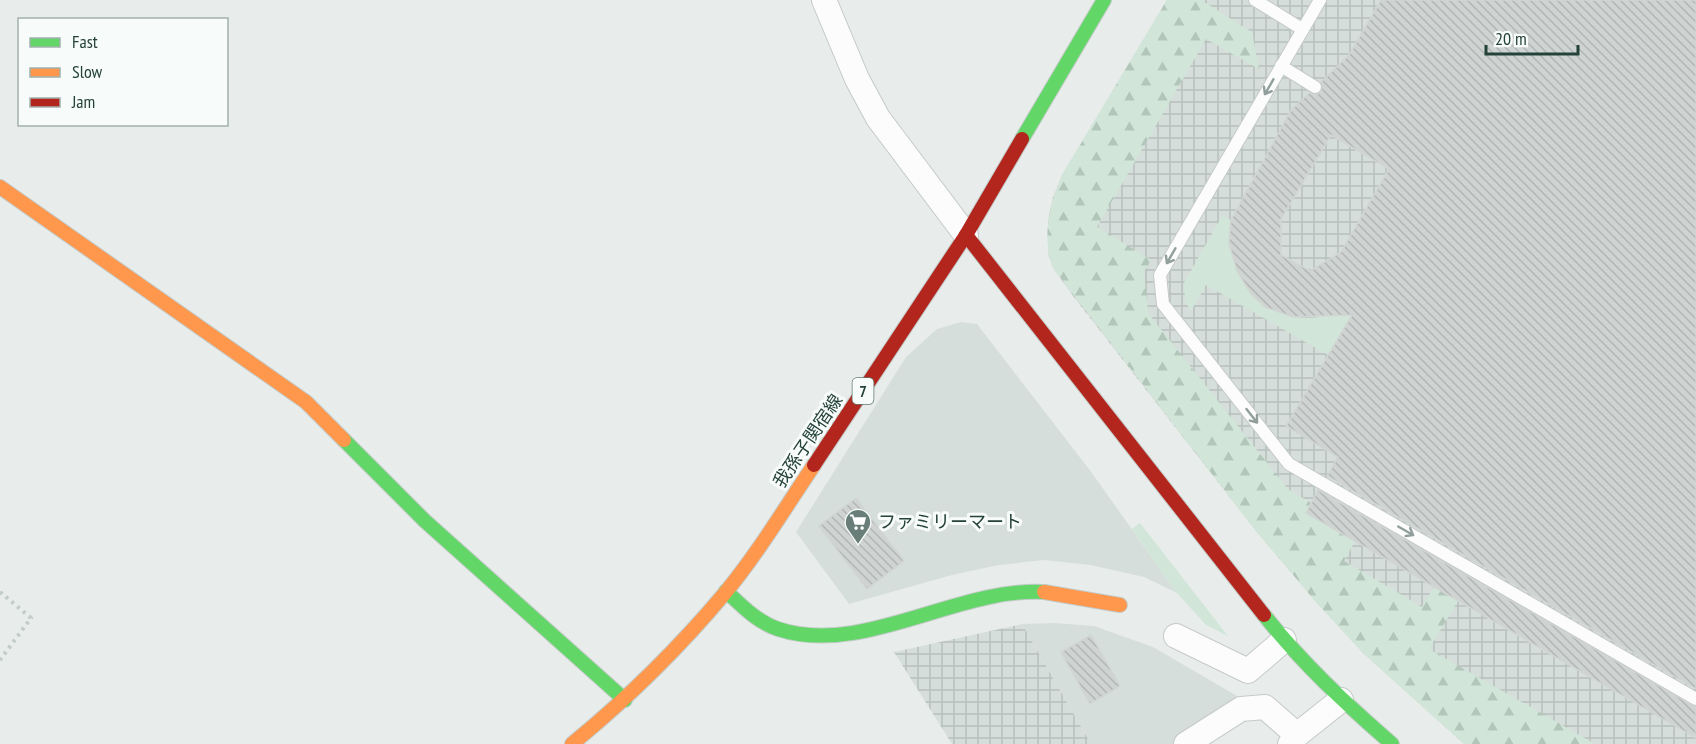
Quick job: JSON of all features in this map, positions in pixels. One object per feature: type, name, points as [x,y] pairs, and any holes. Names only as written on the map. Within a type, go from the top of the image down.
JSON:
[{"type":"street","points":[[824,0],[857,79],[878,118],[966,235],[1284,640],[1341,700],[1392,744]]},
{"type":"street","name":"我孫子関宿線","points":[[572,744],[625,700],[674,651],[726,591],[778,519],[966,235],[1104,0]]},
{"type":"street","points":[[0,187],[306,402],[425,521],[625,700]]},
{"type":"street","points":[[726,591],[754,616],[779,629],[811,636],[843,632],[975,600],[1025,592],[1120,605]]},
{"type":"street","points":[[1176,636],[1248,671],[1284,640]]},
{"type":"street","points":[[1186,744],[1241,709],[1264,707],[1294,739],[1341,700]]},
{"type":"lane","points":[[1255,0],[1302,29]]},
{"type":"lane","points":[[1320,0],[1160,275],[1163,304],[1289,464],[1696,699]]},
{"type":"lane","points":[[1281,66],[1315,87]]},
{"type":"path","points":[[0,592],[32,618],[0,660]]},
{"type":"shaded area","points":[[1167,0],[1696,0],[1696,744],[1464,744],[1363,653],[1316,602],[1256,531],[1053,268],[1048,253],[1048,221],[1053,197],[1062,175]]},
{"type":"shaded area","points":[[961,322],[977,324],[1092,473],[1177,593],[1144,577],[1090,565],[1044,560],[999,565],[952,575],[849,604],[796,532],[906,357],[937,329]]},
{"type":"shaded area","points":[[1054,623],[1094,626],[1153,647],[1244,700],[1174,744],[1091,744],[1022,624]]},
{"type":"shaded area","points":[[1022,624],[1091,744],[952,744],[894,652]]},
{"type":"green space","points":[[1167,0],[1201,0],[1252,32],[1259,69],[1206,39],[1097,227],[1151,260],[1144,272],[1148,313],[1288,489],[1311,503],[1306,513],[1355,541],[1344,561],[1422,607],[1434,587],[1458,601],[1429,649],[1595,744],[1464,744],[1363,653],[1316,602],[1256,531],[1053,268],[1049,256],[1048,221],[1062,175]]},
{"type":"green space","points":[[1222,216],[1231,220],[1230,239],[1233,258],[1240,276],[1264,304],[1281,313],[1299,318],[1319,317],[1337,311],[1364,295],[1328,355],[1206,285],[1191,311],[1185,301],[1184,283]]},
{"type":"green space","points":[[1140,523],[1228,636],[1206,625],[1177,593],[1132,529]]},
{"type":"building","points":[[1381,0],[1696,0],[1696,689],[1327,476],[1338,457],[1286,426],[1352,315],[1293,317],[1265,307],[1251,294],[1237,271],[1229,243],[1231,220],[1291,110],[1309,93],[1315,95],[1322,92],[1321,82],[1349,55]],"holes":[[[1331,135],[1389,169],[1341,252],[1310,271],[1281,255],[1281,219]]]},
{"type":"building","points":[[1318,490],[1696,707],[1696,738],[1306,513]]},
{"type":"building","points":[[856,498],[904,561],[867,589],[819,526]]},
{"type":"building","points":[[1091,635],[1120,686],[1090,704],[1061,652]]},
{"type":"traffic: fast","points":[[1022,139],[1104,0]]},
{"type":"traffic: fast","points":[[344,440],[425,521],[625,700]]},
{"type":"traffic: fast","points":[[726,591],[750,613],[770,626],[810,635],[843,634],[876,628],[978,600],[1011,593],[1044,592]]},
{"type":"traffic: fast","points":[[1264,615],[1325,682],[1392,744]]},
{"type":"traffic: slow","points":[[0,187],[306,402],[344,440]]},
{"type":"traffic: slow","points":[[572,744],[652,672],[707,614],[749,562],[814,465]]},
{"type":"traffic: slow","points":[[1044,592],[1120,605]]},
{"type":"traffic: jam","points":[[814,465],[966,235],[1022,139]]},
{"type":"traffic: jam","points":[[966,235],[1264,615]]},
{"type":"place","name":"ファミリーマート","points":[[858,545]]}]
